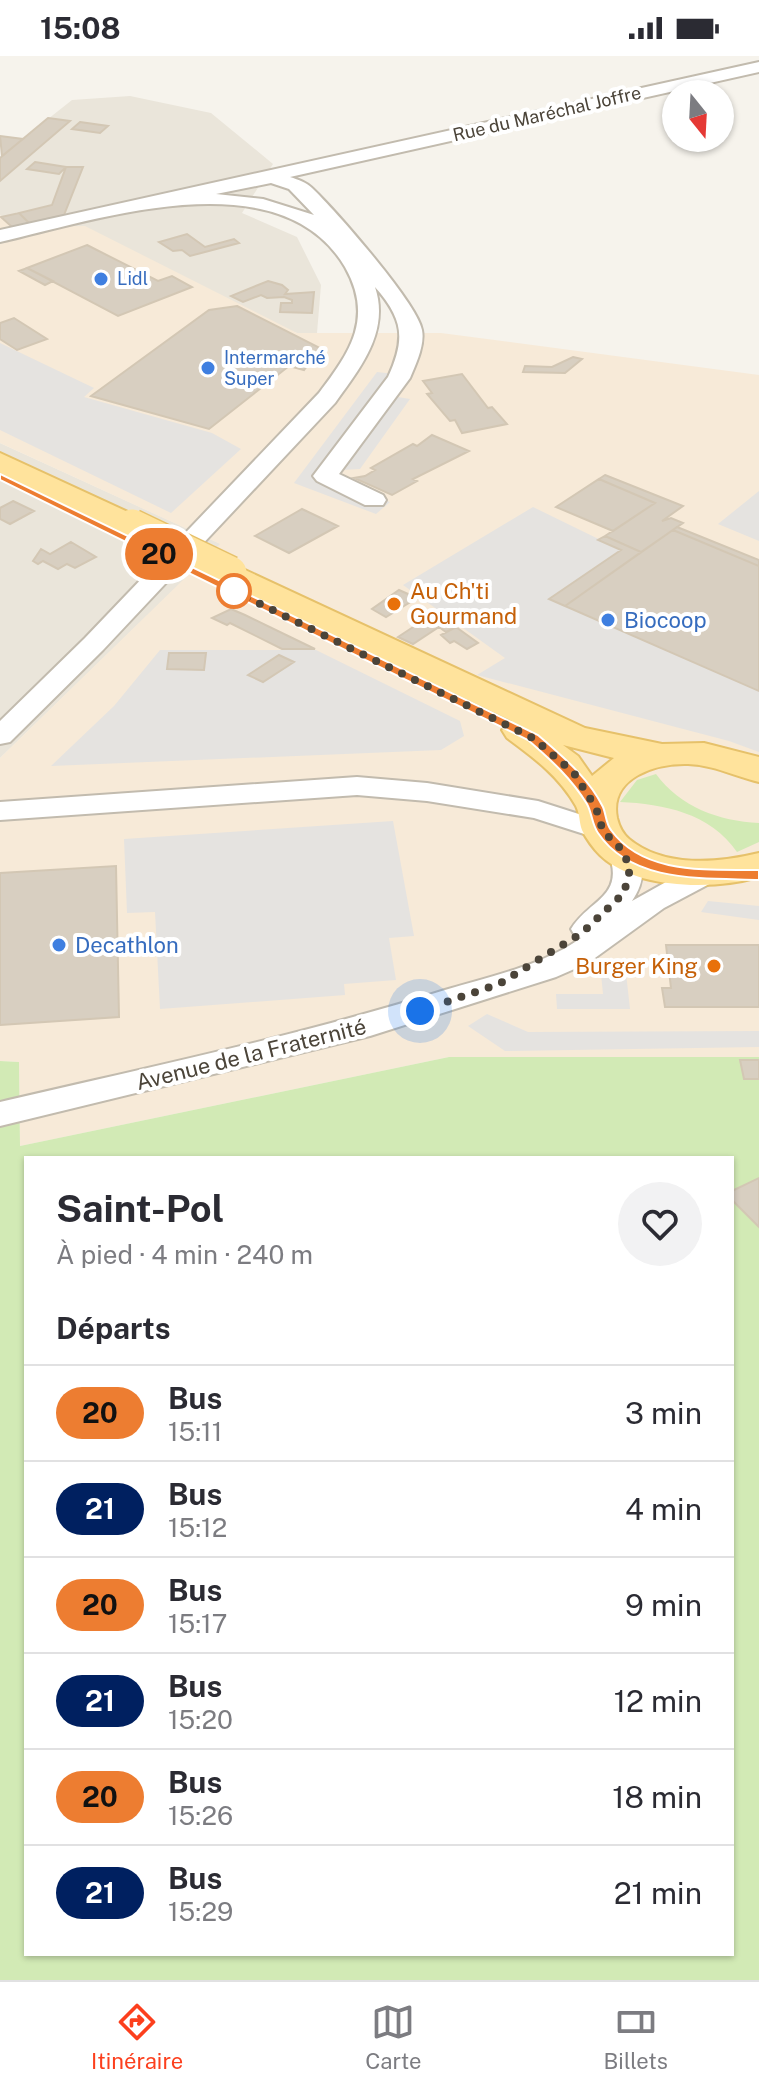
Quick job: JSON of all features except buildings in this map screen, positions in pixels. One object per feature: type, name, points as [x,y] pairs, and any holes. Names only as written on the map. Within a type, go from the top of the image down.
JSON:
[{"type":"main road","points":[[0,462],[126,530],[520,730],[565,764],[608,830],[665,870],[738,872]]},
{"type":"main road","points":[[0,478],[126,530]]},
{"type":"main road","points":[[222,577],[572,736],[607,746],[665,755],[714,755],[759,771]]},
{"type":"main road","points":[[608,830],[599,793],[615,773],[632,763],[665,755]]},
{"type":"street","name":"Rue du Maréchal Joffre","points":[[0,236],[759,67]]},
{"type":"street","points":[[310,200],[311,184],[334,161]]},
{"type":"street","points":[[0,736],[84,654],[327,398],[361,350],[367,334],[370,308],[358,272],[322,227],[264,200],[261,193],[267,176],[296,185],[310,200],[393,295],[404,311],[412,332],[403,373],[325,476],[374,500]]},
{"type":"street","points":[[163,199],[232,202],[278,209]]},
{"type":"street","points":[[0,811],[357,786],[427,792],[538,810],[608,830]]},
{"type":"street","name":"Avenue de la Fraternité","points":[[499,984],[582,933],[617,901],[630,876],[629,861],[608,830]]},
{"type":"street","name":"Avenue de la Fraternité","points":[[0,1114],[380,1022],[499,984],[577,956],[653,901],[738,872]]},
{"type":"shaded area","points":[[130,96],[211,113],[273,164],[242,213],[297,237],[321,285],[317,333],[297,333],[12,227],[0,215],[0,157],[72,100]]},
{"type":"shaded area","points":[[0,215],[12,227],[85,226],[297,333],[441,333],[759,375],[759,1057],[449,1057],[20,1146],[19,1062],[0,1061],[0,758],[220,544],[0,443]]},
{"type":"shaded area","points":[[0,343],[94,388],[84,397],[212,433],[241,449],[171,513],[0,430]]},
{"type":"shaded area","points":[[377,372],[413,376],[392,396],[410,399],[360,469],[342,470],[326,480],[390,502],[376,514],[294,483]]},
{"type":"shaded area","points":[[0,443],[221,544],[0,758]]},
{"type":"shaded area","points":[[759,491],[759,541],[718,524]]},
{"type":"shaded area","points":[[533,507],[621,550],[551,599],[759,691],[759,752],[729,741],[477,675],[505,658],[403,585]]},
{"type":"shaded area","points":[[160,650],[316,650],[460,721],[464,736],[441,750],[51,766],[114,706]]},
{"type":"shaded area","points":[[393,821],[414,936],[389,938],[396,980],[344,984],[345,995],[160,1009],[155,912],[127,913],[124,839]]},
{"type":"shaded area","points":[[708,901],[759,906],[759,920],[701,912]]},
{"type":"shaded area","points":[[600,964],[625,964],[630,1009],[557,1009],[556,994],[603,994]]},
{"type":"shaded area","points":[[487,1014],[528,1032],[759,1031],[759,1047],[505,1051],[468,1026]]},
{"type":"green space","points":[[656,774],[677,795],[702,810],[729,819],[759,823],[759,842],[737,852],[714,828],[685,813],[653,805],[620,802],[637,780]]},
{"type":"green space","points":[[449,1057],[759,1057],[759,1980],[0,1980],[0,1061],[19,1062],[20,1146]]},
{"type":"bus line","name":"20","points":[[0,478],[461,700],[533,738],[574,773],[596,808],[603,831],[615,845],[632,857],[677,873],[759,875]]},
{"type":"place","name":"Lidl","points":[[101,279]]},
{"type":"place","name":"Intermarché Super","points":[[208,368]]},
{"type":"place","name":"Au Ch'ti Gourmand","points":[[394,604]]},
{"type":"place","name":"Biocoop","points":[[608,620]]},
{"type":"place","name":"Decathlon","points":[[59,945]]},
{"type":"place","name":"Burger King","points":[[714,966]]},
{"type":"route","points":[[234,591],[533,738],[574,773],[596,808],[603,831],[629,861],[630,876],[624,893],[582,933],[499,984],[420,1011]]}]
